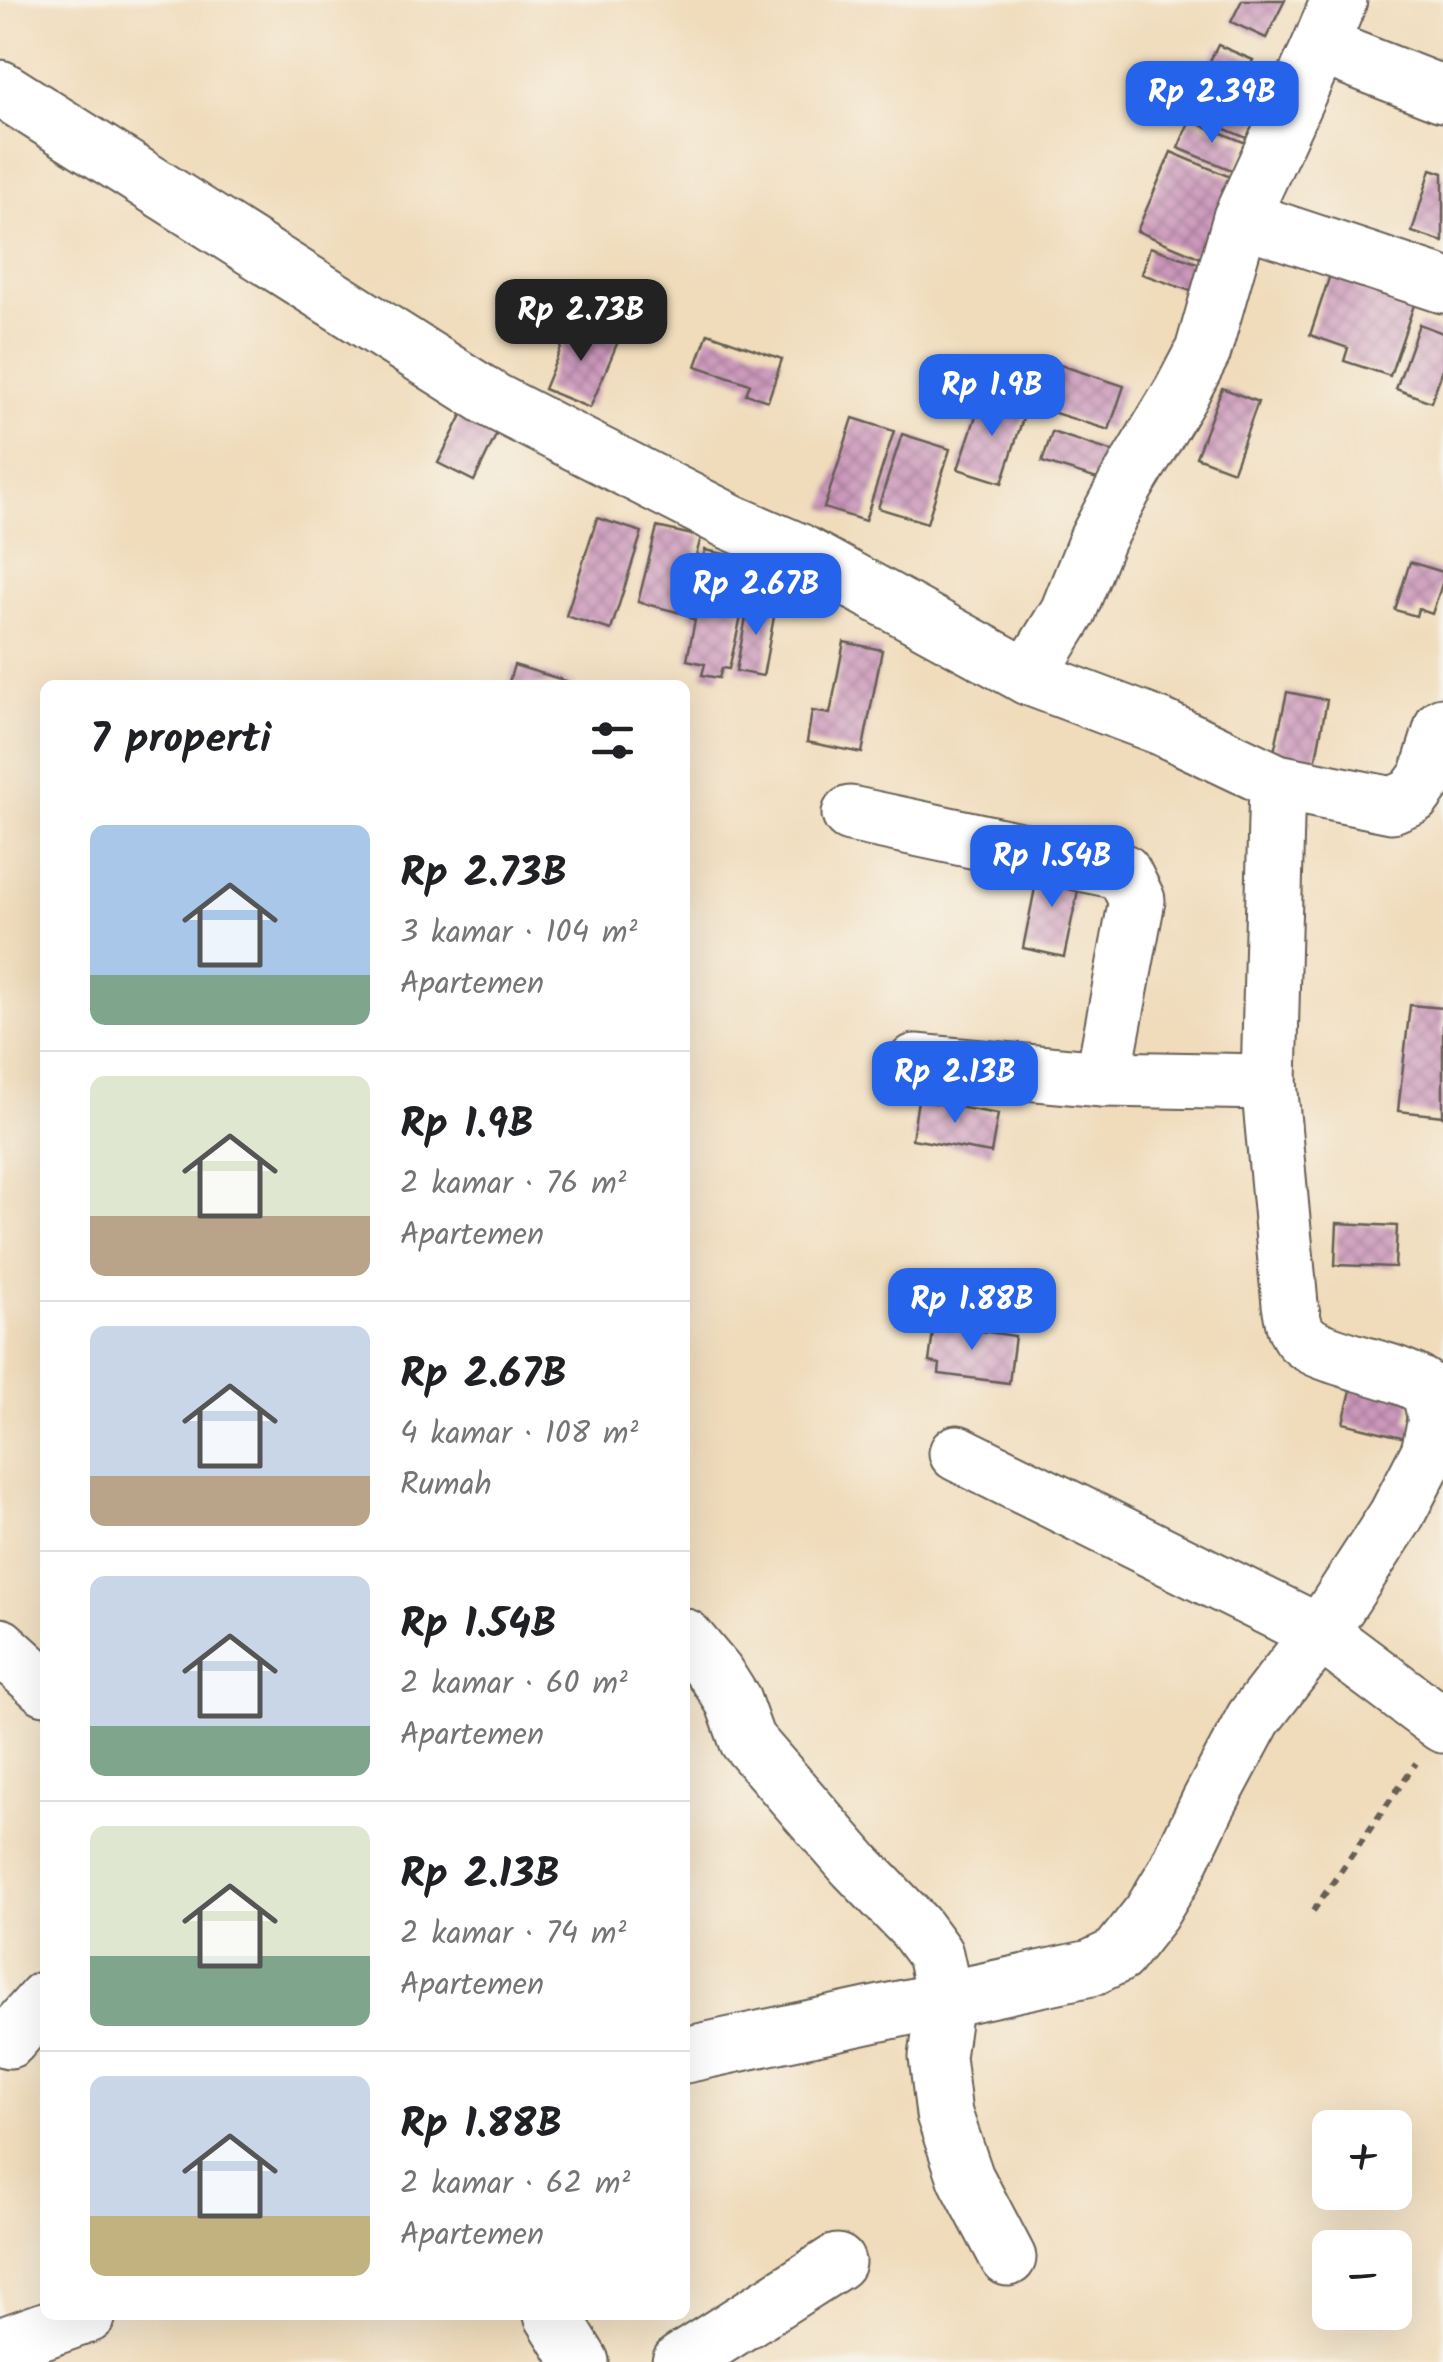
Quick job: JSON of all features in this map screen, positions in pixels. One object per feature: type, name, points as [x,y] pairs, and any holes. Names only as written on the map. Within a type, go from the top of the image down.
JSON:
[{"type":"street","points":[[1028,677],[1068,612],[1097,540],[1124,488],[1203,351],[1241,218],[1330,23],[1443,94]]},
{"type":"street","points":[[0,88],[494,402],[731,522],[798,551],[1028,677],[1160,728],[1277,782],[1392,805],[1413,796],[1427,776],[1443,725]]},
{"type":"street","points":[[1241,218],[1443,285]]},
{"type":"street","points":[[690,2054],[943,1992],[1101,1964],[1150,1913],[1175,1873],[1254,1718],[1320,1633],[1396,1516],[1429,1452],[1436,1420],[1430,1392],[1420,1383],[1320,1349],[1305,1342],[1296,1331],[1290,1304],[1269,1082],[1277,782]]},
{"type":"street","points":[[850,814],[1123,872],[1137,900],[1103,1079]]},
{"type":"street","points":[[916,1062],[1103,1079],[1269,1082]]},
{"type":"street","points":[[957,1453],[1320,1633],[1443,1725]]},
{"type":"street","points":[[690,1643],[733,1701],[747,1740],[856,1866],[915,1926],[935,1954],[943,1992],[936,2057],[944,2114],[966,2178],[1008,2258]]},
{"type":"street","points":[[0,1646],[40,1682]]},
{"type":"street","points":[[9,2040],[40,2005]]},
{"type":"street","points":[[680,2362],[837,2262]]},
{"type":"street","points":[[0,2346],[74,2320]]},
{"type":"street","points":[[555,2320],[581,2362]]},
{"type":"path","points":[[1314,1911],[1443,1725]]},
{"type":"building","points":[[1242,0],[1285,0],[1266,38],[1231,22]]},
{"type":"building","points":[[1218,45],[1253,60],[1242,87],[1205,71]]},
{"type":"building","points":[[1205,77],[1265,102],[1249,139],[1189,114]]},
{"type":"building","points":[[1190,120],[1246,143],[1234,171],[1178,148]]},
{"type":"building","points":[[1171,152],[1235,179],[1201,258],[1137,231]]},
{"type":"building","points":[[1431,169],[1443,173],[1443,242],[1412,232]]},
{"type":"building","points":[[1150,247],[1206,266],[1196,293],[1142,274]]},
{"type":"building","points":[[1333,266],[1416,299],[1390,376],[1344,361],[1348,348],[1310,335]]},
{"type":"building","points":[[573,319],[619,339],[590,408],[544,389]]},
{"type":"building","points":[[1419,324],[1443,333],[1443,369],[1431,402],[1396,389]]},
{"type":"building","points":[[708,333],[782,359],[768,401],[746,394],[750,384],[696,366]]},
{"type":"building","points":[[1060,365],[1124,386],[1109,430],[1045,410]]},
{"type":"building","points":[[1222,388],[1258,402],[1233,471],[1196,457]]},
{"type":"building","points":[[983,395],[1026,409],[1002,483],[958,469]]},
{"type":"building","points":[[464,411],[499,429],[474,481],[438,463]]},
{"type":"building","points":[[853,418],[894,431],[865,521],[824,508]]},
{"type":"building","points":[[1052,432],[1117,453],[1107,482],[1042,462]]},
{"type":"building","points":[[902,434],[950,449],[927,523],[878,508]]},
{"type":"building","points":[[597,518],[642,532],[611,630],[566,616]]},
{"type":"building","points":[[657,527],[701,537],[681,613],[638,602]]},
{"type":"building","points":[[705,550],[754,560],[729,669],[722,668],[719,678],[702,675],[705,664],[687,660],[695,620],[690,618]]},
{"type":"building","points":[[1410,562],[1443,572],[1432,614],[1418,609],[1416,616],[1395,610]]},
{"type":"building","points":[[749,601],[776,606],[763,676],[736,671]]},
{"type":"building","points":[[844,642],[882,650],[862,753],[807,742],[812,711],[830,714]]},
{"type":"building","points":[[514,665],[563,680],[510,680]]},
{"type":"building","points":[[1287,692],[1327,700],[1314,769],[1272,761]]},
{"type":"building","points":[[1040,863],[1082,871],[1064,957],[1023,948]]},
{"type":"building","points":[[1410,1005],[1443,1008],[1443,1116],[1398,1111]]},
{"type":"building","points":[[918,1100],[998,1114],[991,1153],[912,1139]]},
{"type":"building","points":[[1337,1223],[1397,1226],[1395,1267],[1335,1265]]},
{"type":"building","points":[[934,1324],[1015,1336],[1009,1383],[939,1374],[940,1364],[929,1362]]},
{"type":"building","points":[[1355,1374],[1414,1388],[1406,1421],[1418,1423],[1414,1440],[1343,1423]]}]
